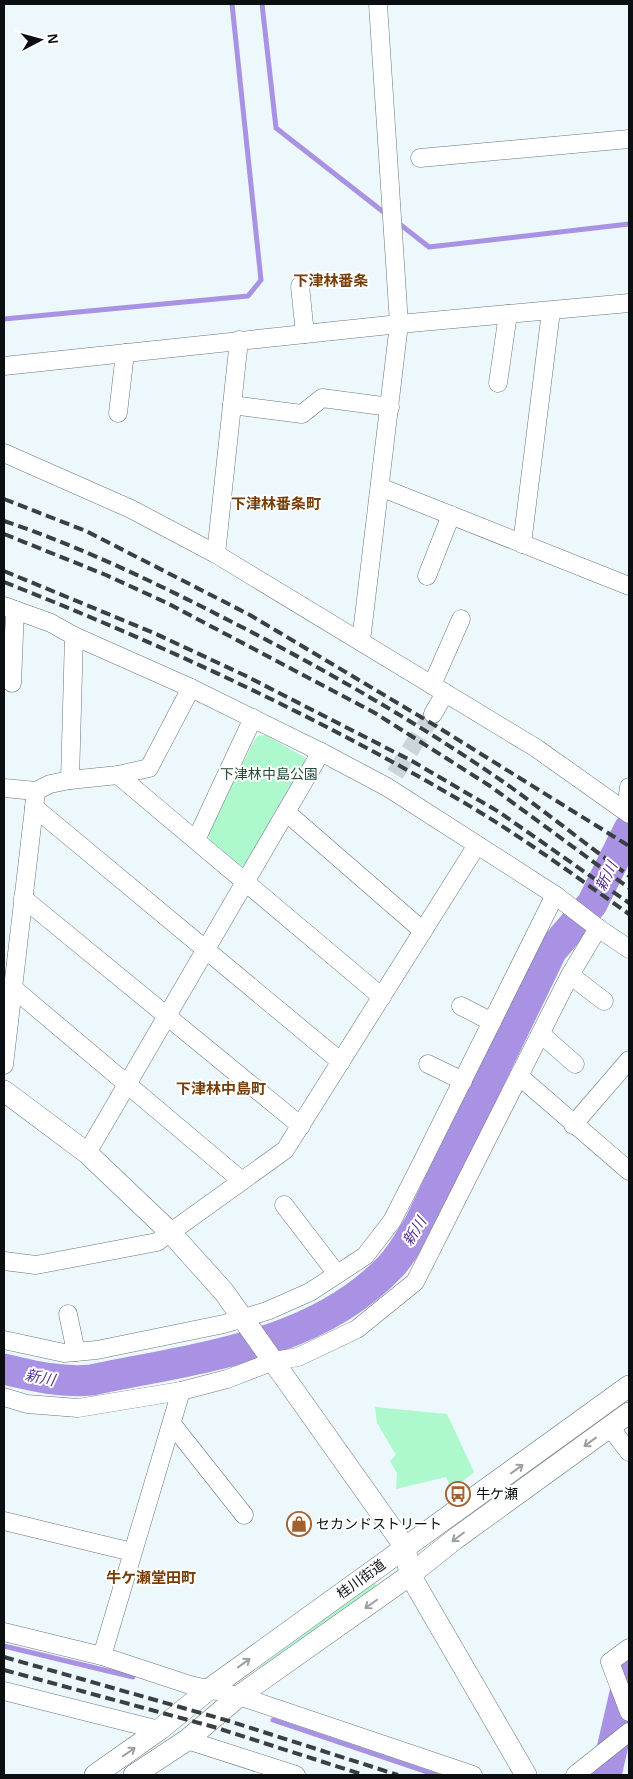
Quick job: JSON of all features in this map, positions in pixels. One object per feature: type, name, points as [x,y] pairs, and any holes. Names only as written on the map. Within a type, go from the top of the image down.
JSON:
[{"type":"street","points":[[362,641],[400,324],[378,4]]},
{"type":"street","points":[[420,158],[629,139]]},
{"type":"street","points":[[300,286],[305,334]]},
{"type":"street","points":[[4,366],[239,340],[629,303]]},
{"type":"street","points":[[522,544],[552,311]]},
{"type":"street","points":[[498,383],[508,314]]},
{"type":"street","points":[[216,554],[239,340]]},
{"type":"street","points":[[118,413],[125,353]]},
{"type":"street","points":[[232,405],[302,414],[322,398],[390,407]]},
{"type":"street","points":[[4,453],[130,509],[216,554],[536,748],[628,813]]},
{"type":"street","points":[[380,487],[629,586]]},
{"type":"street","points":[[427,576],[451,515]]},
{"type":"street","points":[[12,683],[9,608],[51,623],[74,636],[192,688],[321,752],[391,781],[477,845],[555,895],[598,928],[629,948]]},
{"type":"street","points":[[433,714],[461,619]]},
{"type":"street","points":[[70,780],[74,636]]},
{"type":"street","points":[[4,1065],[35,799],[50,784],[118,775],[149,768],[192,688]]},
{"type":"street","points":[[196,840],[253,718]]},
{"type":"street","points":[[87,1153],[321,752]]},
{"type":"street","points":[[118,775],[382,997]]},
{"type":"street","points":[[628,813],[629,787]]},
{"type":"street","points":[[4,788],[35,799],[206,950],[341,1062]]},
{"type":"street","points":[[286,812],[423,931]]},
{"type":"street","points":[[4,1261],[36,1266],[158,1242],[285,1150],[477,845]]},
{"type":"street","points":[[4,1340],[64,1353],[97,1350],[247,1324],[310,1292],[365,1256],[392,1221],[555,895]]},
{"type":"street","points":[[23,898],[301,1126]]},
{"type":"street","points":[[4,1397],[27,1404],[78,1408],[181,1391],[227,1379],[271,1357],[298,1356],[357,1329],[415,1282],[570,975],[598,928]]},
{"type":"street","points":[[570,975],[604,1001]]},
{"type":"street","points":[[13,988],[242,1182]]},
{"type":"street","points":[[461,1006],[492,1022]]},
{"type":"street","points":[[541,1034],[575,1064]]},
{"type":"street","points":[[573,1125],[629,1060]]},
{"type":"street","points":[[428,1064],[463,1081]]},
{"type":"street","points":[[519,1076],[573,1125],[628,1168]]},
{"type":"street","points":[[4,1091],[87,1153],[171,1234],[224,1292],[405,1547],[410,1575],[526,1775]]},
{"type":"street","points":[[284,1205],[337,1274]]},
{"type":"street","points":[[68,1314],[76,1352]]},
{"type":"street","name":"桂川街道","points":[[95,1775],[159,1730],[208,1690],[405,1547],[441,1524],[629,1386]]},
{"type":"street","points":[[102,1656],[181,1391]]},
{"type":"street","name":"桂川街道","points":[[147,1771],[239,1696],[410,1575],[455,1539],[629,1413]]},
{"type":"street","points":[[172,1424],[244,1515]]},
{"type":"street","points":[[610,1427],[629,1452]]},
{"type":"street","points":[[4,1521],[132,1552]]},
{"type":"street","points":[[4,1632],[102,1656],[208,1690],[239,1696],[473,1775]]},
{"type":"street","points":[[629,1648],[610,1662],[629,1712]]},
{"type":"street","points":[[4,1691],[159,1730]]},
{"type":"street","points":[[575,1775],[629,1732]]},
{"type":"street","points":[[187,1740],[296,1775]]},
{"type":"green space","name":"下津林中島公園","points":[[265,735],[306,758],[307,765],[249,864],[241,866],[209,840],[208,830],[257,736]]},
{"type":"green space","points":[[375,1407],[447,1414],[474,1472],[452,1490],[446,1477],[396,1489],[397,1473],[390,1461],[396,1455],[377,1423]]},
{"type":"green space","points":[[375,1582],[377,1587],[261,1672],[258,1668]]},
{"type":"waterway","points":[[4,319],[248,296],[261,280],[232,4]]},
{"type":"waterway","points":[[262,4],[276,128],[386,214]]},
{"type":"waterway","points":[[397,222],[429,247],[629,224]]},
{"type":"waterway","name":"新川","points":[[4,1369],[47,1378],[81,1381],[212,1356],[290,1332],[327,1315],[361,1293],[391,1266],[419,1225],[552,950],[592,904],[629,829]]},
{"type":"waterway","points":[[4,1646],[133,1677]]},
{"type":"waterway","points":[[606,1775],[629,1676]]},
{"type":"waterway","points":[[273,1720],[436,1775]]},
{"type":"tunnel","points":[[395,774],[433,714]]},
{"type":"railway","points":[[4,499],[86,531],[250,615],[436,726],[629,846]]},
{"type":"railway","points":[[4,521],[62,542],[148,580],[267,640],[337,678],[439,739],[505,783],[629,876]]},
{"type":"railway","points":[[4,534],[106,575],[167,603],[375,713],[490,786],[629,888]]},
{"type":"railway","points":[[4,571],[154,633],[244,675],[412,761],[499,812],[629,903]]},
{"type":"railway","points":[[4,582],[180,656],[352,740],[408,770],[506,828],[629,914]]},
{"type":"railway","points":[[4,1657],[229,1721],[398,1775]]},
{"type":"railway","points":[[4,1670],[214,1727],[364,1775]]},
{"type":"place","name":"牛ケ瀬","points":[[458,1494]]},
{"type":"place","name":"セカンドストリート","points":[[299,1524]]},
{"type":"district","name":"下津林番条","points":[[331,280]]},
{"type":"district","name":"下津林番条町","points":[[276,503]]},
{"type":"district","name":"下津林中島町","points":[[221,1088]]},
{"type":"district","name":"牛ケ瀬堂田町","points":[[151,1577]]}]
